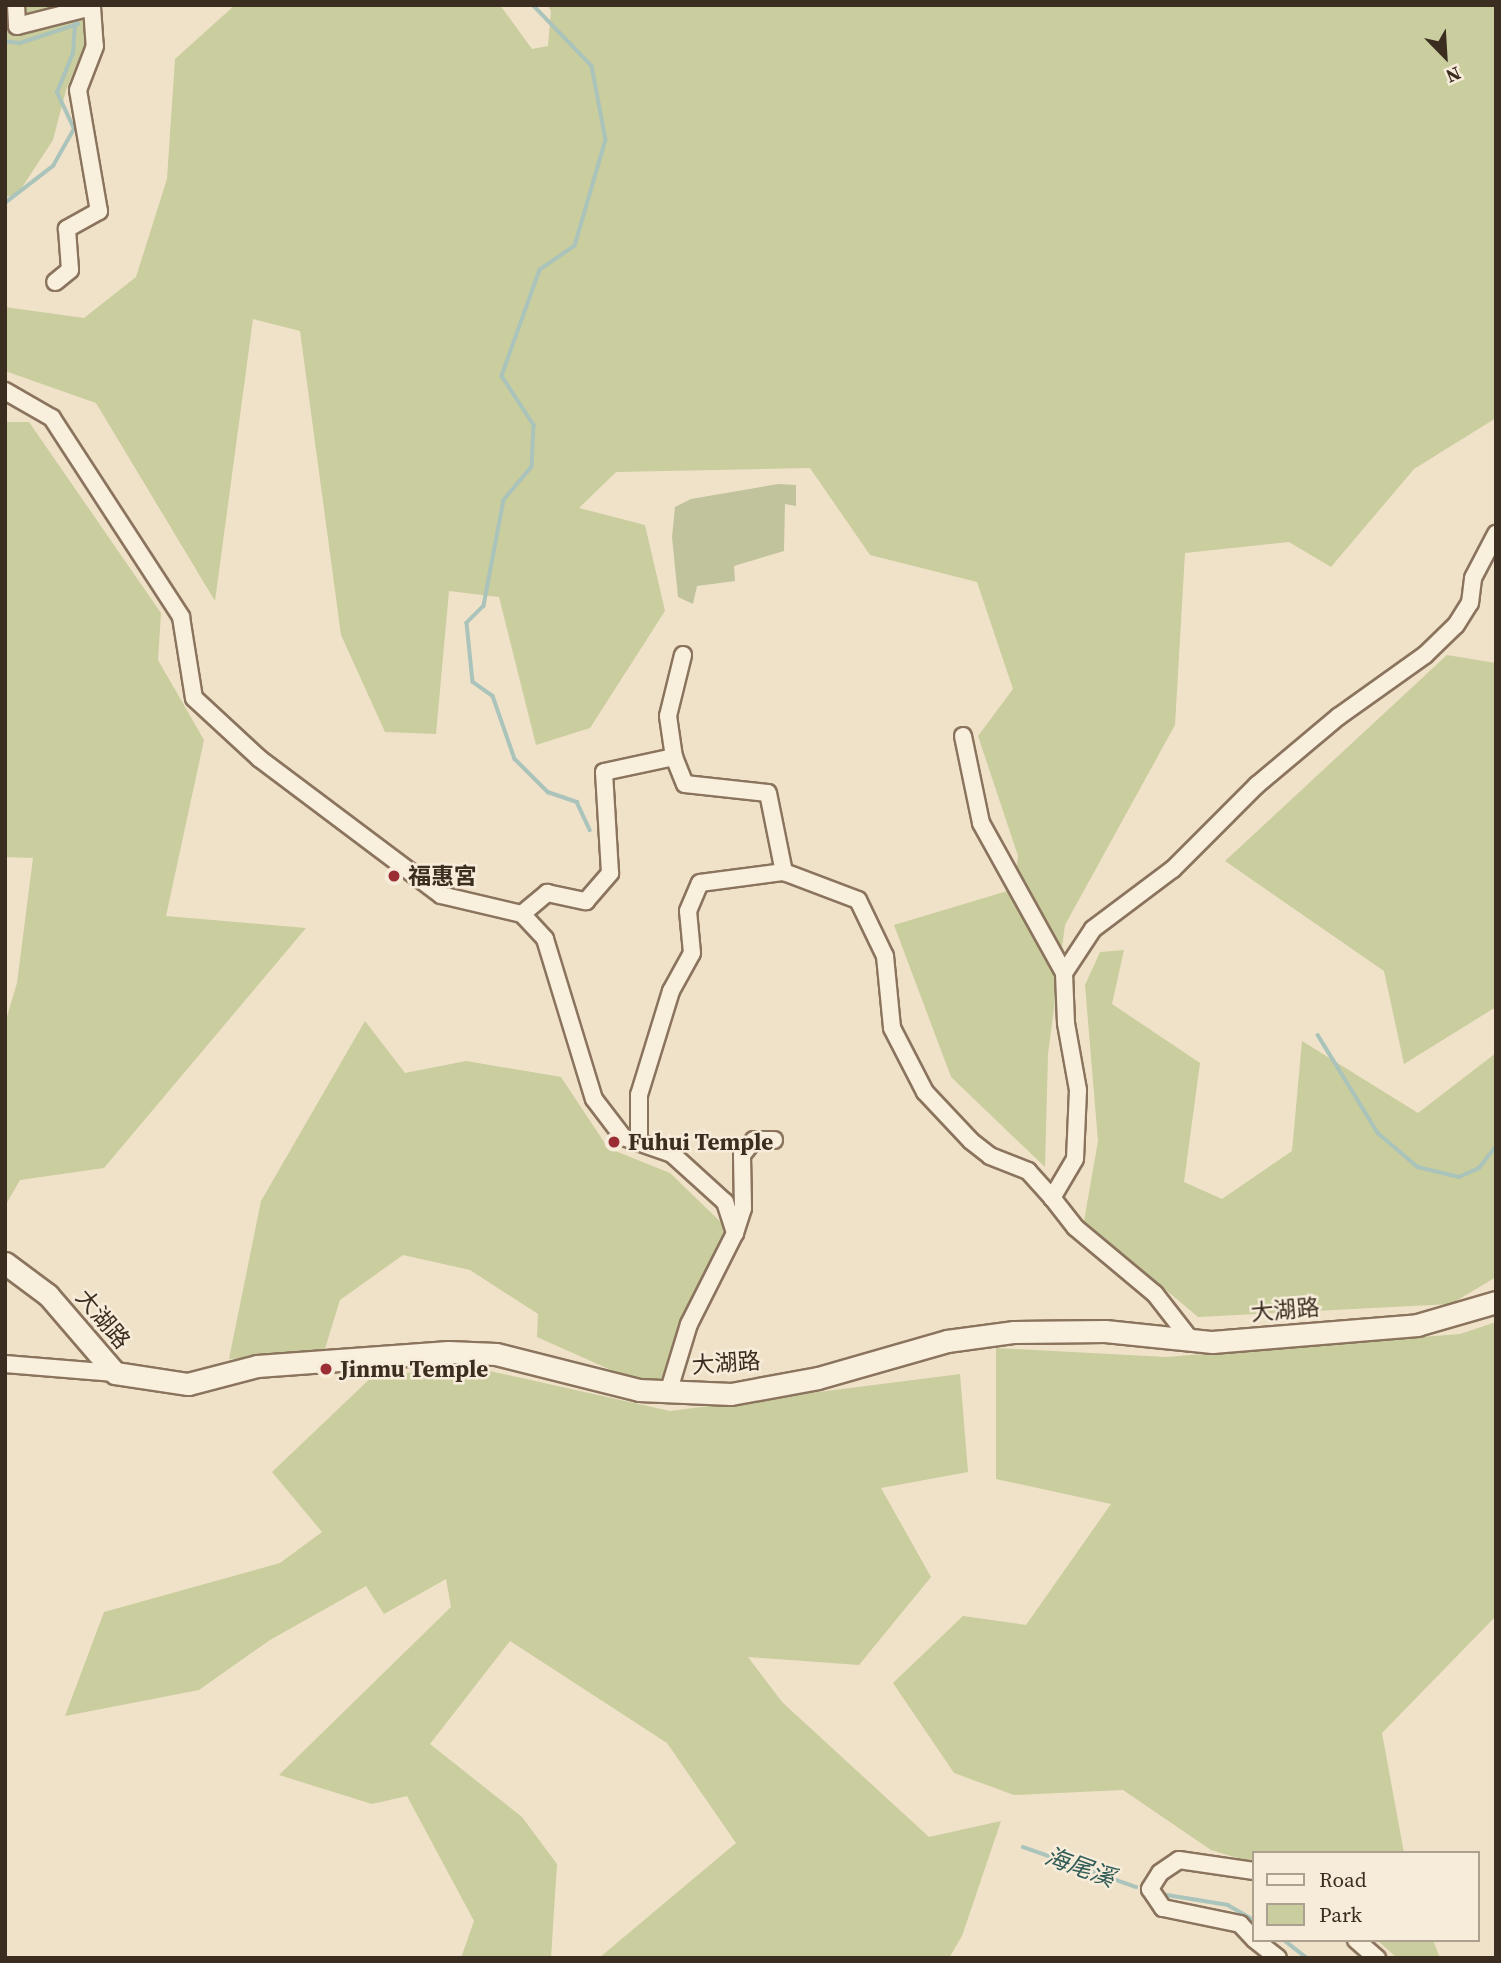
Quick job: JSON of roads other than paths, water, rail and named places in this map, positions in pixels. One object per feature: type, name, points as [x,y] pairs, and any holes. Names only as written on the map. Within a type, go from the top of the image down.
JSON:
[{"type":"street","points":[[16,5],[17,26],[92,7],[95,46],[78,90],[99,211],[67,229],[70,270],[55,282]]},
{"type":"street","points":[[5,391],[52,418],[181,617],[194,698],[260,759],[441,895],[522,915],[545,939],[594,1099],[623,1137],[672,1154],[725,1202],[735,1233]]},
{"type":"street","points":[[1064,973],[1093,929],[1173,869],[1257,785],[1338,717],[1425,655],[1456,625],[1470,603],[1473,578],[1496,534]]},
{"type":"street","points":[[683,655],[668,716],[674,757],[685,784],[768,793],[784,873]]},
{"type":"street","points":[[962,736],[981,823],[1064,973],[1066,1023],[1078,1090],[1075,1159],[1052,1198]]},
{"type":"street","points":[[522,915],[547,893],[586,901],[610,873],[604,772],[674,757]]},
{"type":"street","points":[[639,1142],[639,1094],[671,991],[692,953],[688,911],[700,883],[784,873],[858,900],[885,956],[892,1028],[925,1093],[989,1156],[1028,1171],[1075,1227],[1155,1294],[1190,1339]]},
{"type":"street","points":[[668,1393],[689,1324],[735,1233],[743,1208],[742,1155],[754,1140],[774,1140]]},
{"type":"street","name":"大湖路","points":[[5,1263],[48,1295],[114,1373],[188,1384],[257,1366],[448,1352],[496,1354],[639,1391],[731,1394],[818,1378],[947,1341],[1014,1332],[1105,1331],[1212,1342],[1417,1325],[1496,1302]]},
{"type":"street","points":[[5,1364],[114,1373]]},
{"type":"street","points":[[1252,1871],[1179,1860],[1160,1873],[1150,1889],[1163,1908],[1240,1924],[1252,1937]]},
{"type":"street","points":[[1258,1942],[1278,1958]]},
{"type":"street","points":[[1358,1942],[1377,1958]]},
{"type":"waterway","points":[[533,5],[592,66],[606,140],[575,246],[540,270],[502,376],[534,425],[532,467],[504,500],[484,606],[467,623],[473,682],[493,696],[515,759],[548,792],[577,802],[590,830]]},
{"type":"waterway","points":[[5,203],[53,166],[74,129],[57,93],[73,53],[76,14]]},
{"type":"waterway","points":[[5,41],[20,43],[78,24]]},
{"type":"waterway","points":[[1318,1035],[1378,1133],[1418,1167],[1459,1177],[1479,1168],[1496,1146]]},
{"type":"waterway","name":"海尾溪","points":[[1023,1847],[1136,1887]]},
{"type":"waterway","name":"海尾溪","points":[[1161,1894],[1228,1905],[1252,1919]]},
{"type":"waterway","name":"海尾溪","points":[[1287,1942],[1307,1958]]},
{"type":"place","name":"福惠宮","points":[[394,876]]},
{"type":"place","name":"Fuhui Temple","points":[[614,1142]]},
{"type":"place","name":"Jinmu Temple","points":[[326,1369]]}]
